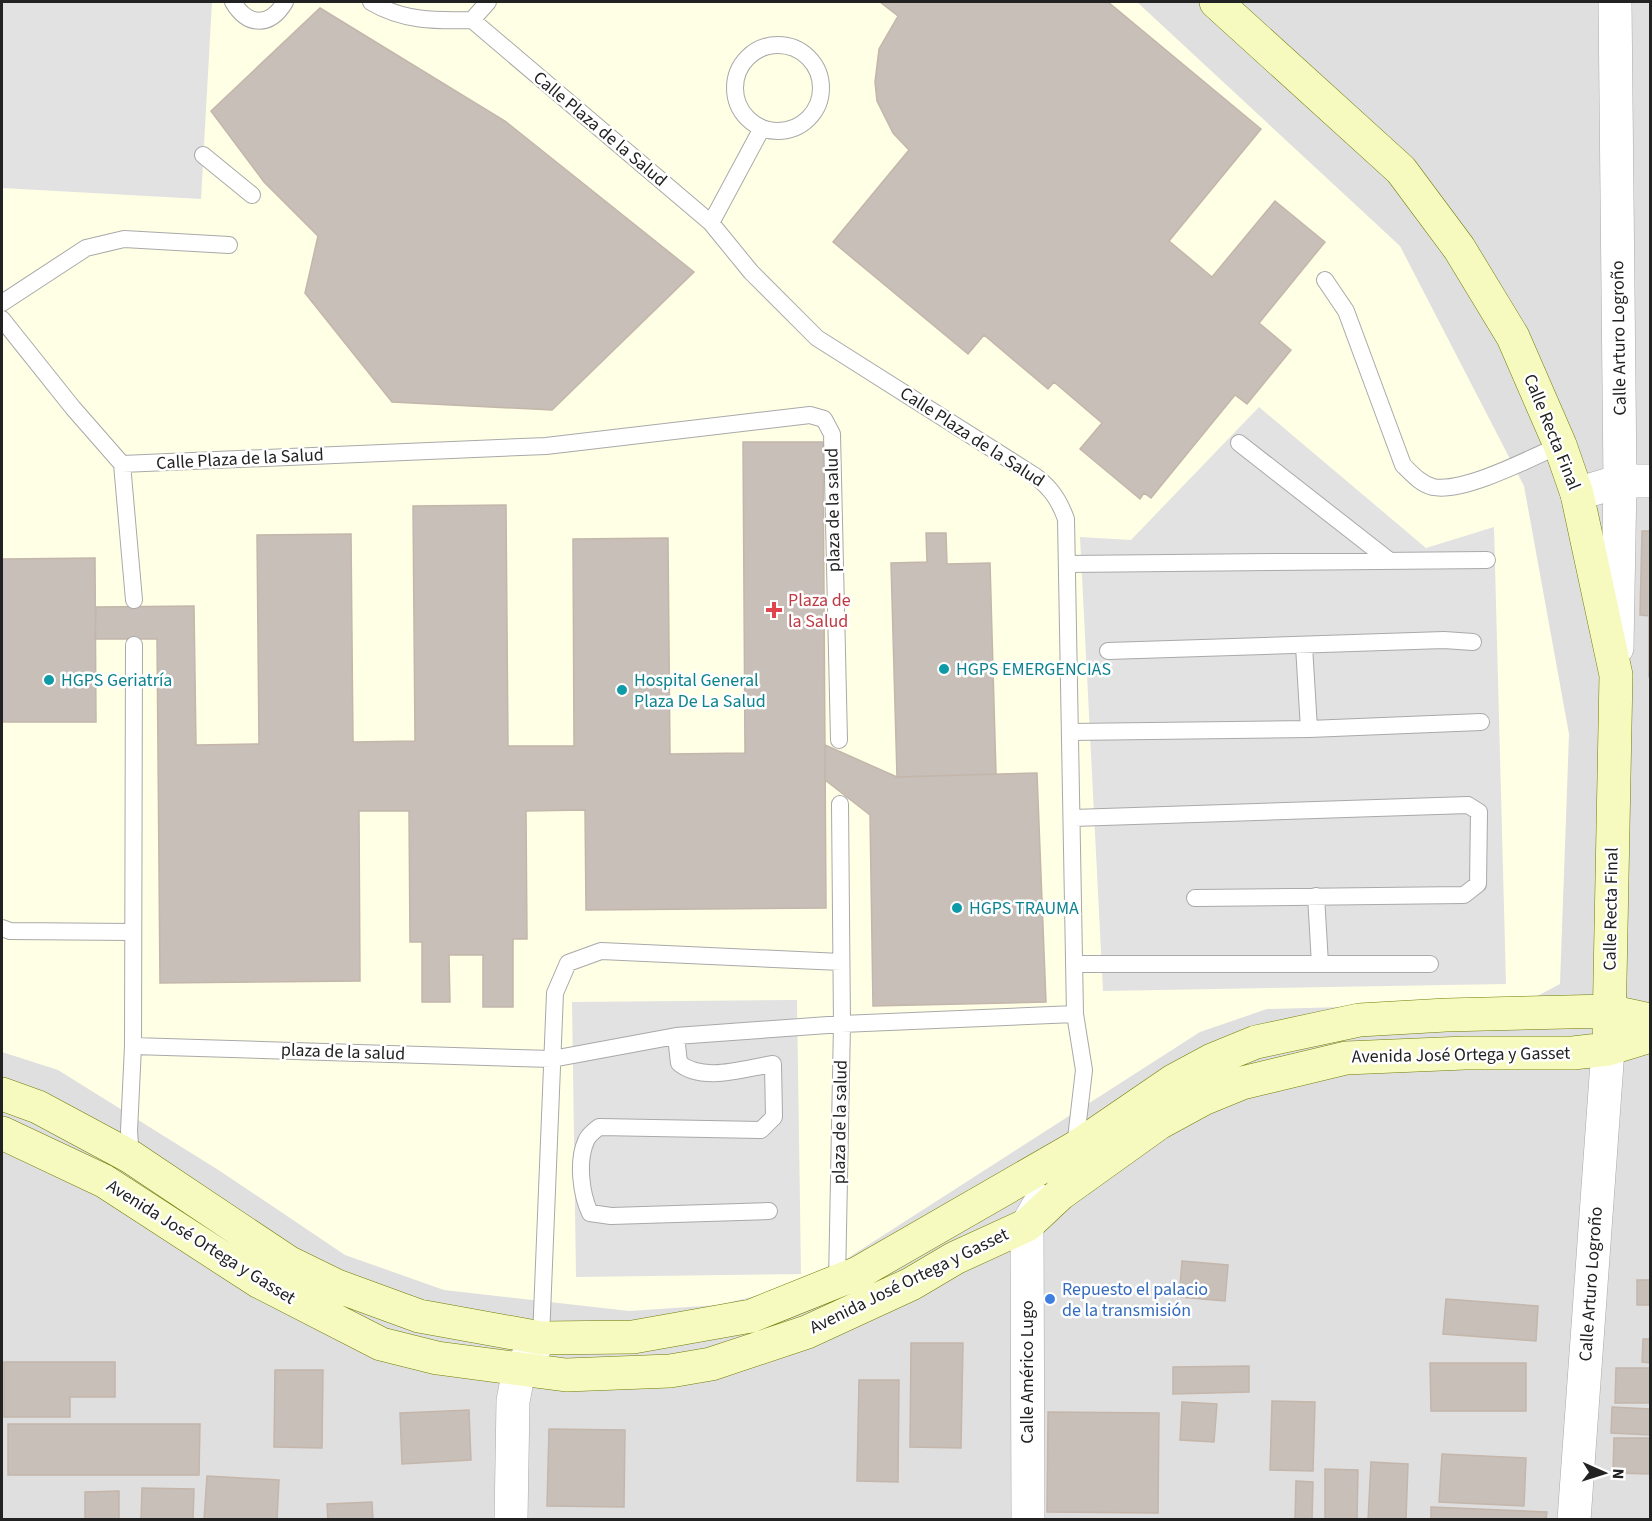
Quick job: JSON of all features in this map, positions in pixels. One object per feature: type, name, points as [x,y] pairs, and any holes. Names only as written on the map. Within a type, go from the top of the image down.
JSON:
[{"type":"main road","name":"Calle Recta Final","points":[[1216,2],[1401,170],[1460,248],[1513,337],[1560,445],[1577,494],[1616,675],[1608,1049]]},
{"type":"main road","name":"Avenida José Ortega y Gasset","points":[[2,1094],[38,1107],[131,1157],[288,1262],[337,1286],[419,1316],[541,1338],[633,1337],[751,1316],[858,1273],[1074,1148],[1173,1082],[1212,1060],[1256,1042],[1359,1020],[1446,1015],[1610,1011],[1650,1020]]},
{"type":"main road","name":"Avenida José Ortega y Gasset","points":[[2,1133],[104,1180],[258,1281],[381,1344],[437,1358],[566,1375],[670,1371],[711,1364],[807,1332],[911,1284],[955,1258],[1027,1225],[1060,1194],[1159,1123],[1203,1099],[1242,1083],[1346,1058],[1465,1053],[1537,1054],[1608,1049],[1650,1036]]},
{"type":"street","name":"Calle Arturo Logroño","points":[[1615,2],[1635,481],[1616,675]]},
{"type":"street","points":[[1577,494],[1635,481]]},
{"type":"street","name":"Calle Arturo Logroño","points":[[1574,1520],[1608,1049]]},
{"type":"street","points":[[1027,1225],[1074,1148]]},
{"type":"street","name":"Calle Américo Lugo","points":[[1027,1225],[1028,1520]]},
{"type":"street","points":[[511,1520],[513,1401],[519,1370],[541,1338]]},
{"type":"lane","points":[[233,2],[240,14],[252,20],[266,21],[278,13],[285,2]]},
{"type":"lane","points":[[371,2],[387,11],[428,21],[472,20],[488,2]]},
{"type":"lane","name":"Calle Plaza de la Salud","points":[[472,20],[711,223],[751,272],[817,338],[1048,486],[1066,519],[1074,964],[1076,1014],[1084,1070],[1074,1148]]},
{"type":"lane","points":[[781,45],[794,48],[815,65],[821,92],[818,105],[801,125],[775,132],[762,128],[750,121],[736,98],[735,85],[738,72],[745,60],[756,51],[781,45]]},
{"type":"lane","points":[[711,223],[762,128]]},
{"type":"lane","points":[[203,155],[252,195]]},
{"type":"lane","points":[[2,303],[87,248],[124,239],[229,245]]},
{"type":"lane","points":[[1325,280],[1346,311],[1403,465],[1416,479],[1434,487],[1458,485],[1488,477],[1560,445]]},
{"type":"lane","points":[[2,319],[122,464],[134,600]]},
{"type":"lane","name":"plaza de la salud","points":[[546,446],[810,416],[824,419],[832,435],[839,740]]},
{"type":"lane","points":[[1239,443],[1390,561]]},
{"type":"lane","name":"Calle Plaza de la Salud","points":[[122,464],[546,446]]},
{"type":"lane","points":[[1067,564],[1487,560]]},
{"type":"lane","points":[[1108,651],[1444,640],[1473,642]]},
{"type":"lane","points":[[131,1157],[129,1131],[133,1046],[132,932],[135,860],[134,645]]},
{"type":"lane","points":[[1304,646],[1309,729]]},
{"type":"lane","points":[[1070,732],[1309,729],[1481,722]]},
{"type":"lane","name":"plaza de la salud","points":[[837,1282],[842,1024],[840,804]]},
{"type":"lane","points":[[1073,818],[1468,805],[1479,812],[1478,884],[1464,895],[1195,898]]},
{"type":"lane","points":[[1316,896],[1320,964]]},
{"type":"lane","points":[[2,928],[10,931],[132,932]]},
{"type":"lane","points":[[541,1338],[555,993],[568,963],[601,951],[841,962]]},
{"type":"lane","points":[[1074,964],[1430,964]]},
{"type":"lane","name":"plaza de la salud","points":[[133,1046],[552,1059],[676,1036],[842,1024],[1076,1014]]},
{"type":"lane","points":[[676,1036],[679,1063],[688,1071],[707,1074],[773,1064],[774,1117],[761,1130],[599,1127],[587,1138],[582,1154],[584,1201],[590,1213],[611,1216],[770,1211]]},
{"type":"shaded area","name":"Plaza de la Salud","points":[[2,2],[1650,2],[1650,1519],[2,1519]]},
{"type":"shaded area","name":"Plaza de la Salud","points":[[2,2],[1137,2],[1400,246],[1524,486],[1569,734],[1560,984],[1526,1002],[1267,1009],[1200,1032],[809,1283],[718,1305],[629,1311],[444,1290],[345,1255],[220,1171],[58,1070],[2,1052]]},
{"type":"shaded area","points":[[2,2],[212,2],[201,199],[2,188]]},
{"type":"shaded area","points":[[1259,407],[1426,548],[1494,527],[1506,984],[1103,991],[1080,537],[1131,540]]},
{"type":"shaded area","points":[[797,1000],[801,1274],[576,1277],[572,1002]]},
{"type":"building","points":[[880,2],[1108,2],[1261,129],[1169,241],[1212,277],[1275,201],[1325,242],[1259,323],[1291,350],[1247,404],[1235,395],[1151,498],[1144,493],[1140,499],[1080,449],[1102,423],[1054,382],[1048,389],[984,335],[968,354],[833,242],[909,150],[893,133],[877,101],[875,82],[879,49],[898,16]]},
{"type":"building","points":[[320,8],[505,121],[694,272],[552,410],[392,402],[305,293],[318,236],[264,182],[211,111]]},
{"type":"building","name":"Hospital General Plaza De La Salud","points":[[743,442],[823,442],[826,908],[586,910],[585,810],[526,811],[527,939],[513,939],[513,1007],[483,1007],[483,955],[449,955],[450,1002],[422,1002],[422,942],[410,942],[409,811],[359,811],[360,981],[160,983],[157,639],[95,639],[96,607],[194,606],[196,745],[259,744],[257,535],[351,534],[353,742],[415,741],[413,506],[506,505],[508,746],[574,746],[573,539],[668,538],[670,754],[745,753]]},
{"type":"building","points":[[1642,531],[1650,531],[1650,616],[1640,615]]},
{"type":"building","name":"HGPS EMERGENCIAS","points":[[926,533],[946,533],[947,564],[990,563],[996,774],[897,777],[891,563],[927,562]]},
{"type":"building","name":"HGPS Geriatría","points":[[95,558],[96,722],[2,722],[2,559]]},
{"type":"building","points":[[1649,616],[1650,677],[1649,677]]},
{"type":"building","name":"HGPS TRAUMA","points":[[825,745],[897,777],[1037,773],[1046,1002],[873,1006],[870,815],[825,780]]},
{"type":"building","points":[[1182,1261],[1228,1265],[1225,1301],[1179,1297]]},
{"type":"building","points":[[1637,1280],[1650,1280],[1650,1305],[1637,1305]]},
{"type":"building","points":[[1446,1299],[1538,1306],[1536,1341],[1443,1334]]},
{"type":"building","points":[[1643,1339],[1650,1339],[1650,1363],[1642,1362]]},
{"type":"building","points":[[911,1343],[963,1343],[961,1448],[910,1447]]},
{"type":"building","points":[[4,1362],[115,1362],[115,1397],[70,1397],[70,1417],[4,1417]]},
{"type":"building","points":[[1430,1363],[1526,1363],[1526,1411],[1431,1411]]},
{"type":"building","points":[[1249,1366],[1249,1392],[1173,1394],[1173,1367]]},
{"type":"building","points":[[1616,1368],[1650,1368],[1650,1403],[1615,1403]]},
{"type":"building","points":[[275,1370],[323,1370],[322,1448],[274,1447]]},
{"type":"building","points":[[859,1380],[899,1380],[898,1482],[857,1481]]},
{"type":"building","points":[[1272,1401],[1315,1402],[1313,1471],[1270,1470]]},
{"type":"building","points":[[1182,1402],[1217,1404],[1214,1442],[1180,1440]]},
{"type":"building","points":[[1612,1407],[1650,1409],[1650,1435],[1611,1433]]},
{"type":"building","points":[[469,1410],[471,1460],[402,1464],[400,1413]]},
{"type":"building","points":[[1048,1412],[1159,1413],[1158,1513],[1047,1512]]},
{"type":"building","points":[[8,1424],[200,1424],[199,1475],[8,1475]]},
{"type":"building","points":[[549,1429],[625,1430],[624,1507],[547,1506]]},
{"type":"building","points":[[1614,1438],[1650,1438],[1650,1474],[1613,1473]]},
{"type":"building","points":[[1442,1454],[1526,1458],[1524,1506],[1439,1502]]},
{"type":"building","points":[[1371,1462],[1408,1464],[1406,1520],[1368,1520]]},
{"type":"building","points":[[1325,1469],[1358,1470],[1357,1520],[1325,1520]]},
{"type":"building","points":[[207,1476],[279,1480],[277,1520],[204,1520]]},
{"type":"building","points":[[1296,1481],[1313,1482],[1312,1520],[1295,1520]]},
{"type":"building","points":[[142,1488],[194,1489],[193,1520],[141,1520]]},
{"type":"building","points":[[119,1491],[119,1520],[85,1520],[85,1492]]},
{"type":"building","points":[[372,1502],[373,1520],[328,1520],[327,1504]]},
{"type":"building","points":[[1431,1507],[1547,1512],[1546,1520],[1431,1520]]},
{"type":"place","name":"Plaza de la Salud","points":[[774,610]]},
{"type":"place","name":"HGPS EMERGENCIAS","points":[[944,669]]},
{"type":"place","name":"HGPS Geriatría","points":[[49,680]]},
{"type":"place","name":"Hospital General Plaza De La Salud","points":[[622,690]]},
{"type":"place","name":"HGPS TRAUMA","points":[[957,908]]},
{"type":"place","name":"Repuesto el palacio de la transmisión","points":[[1050,1299]]}]
